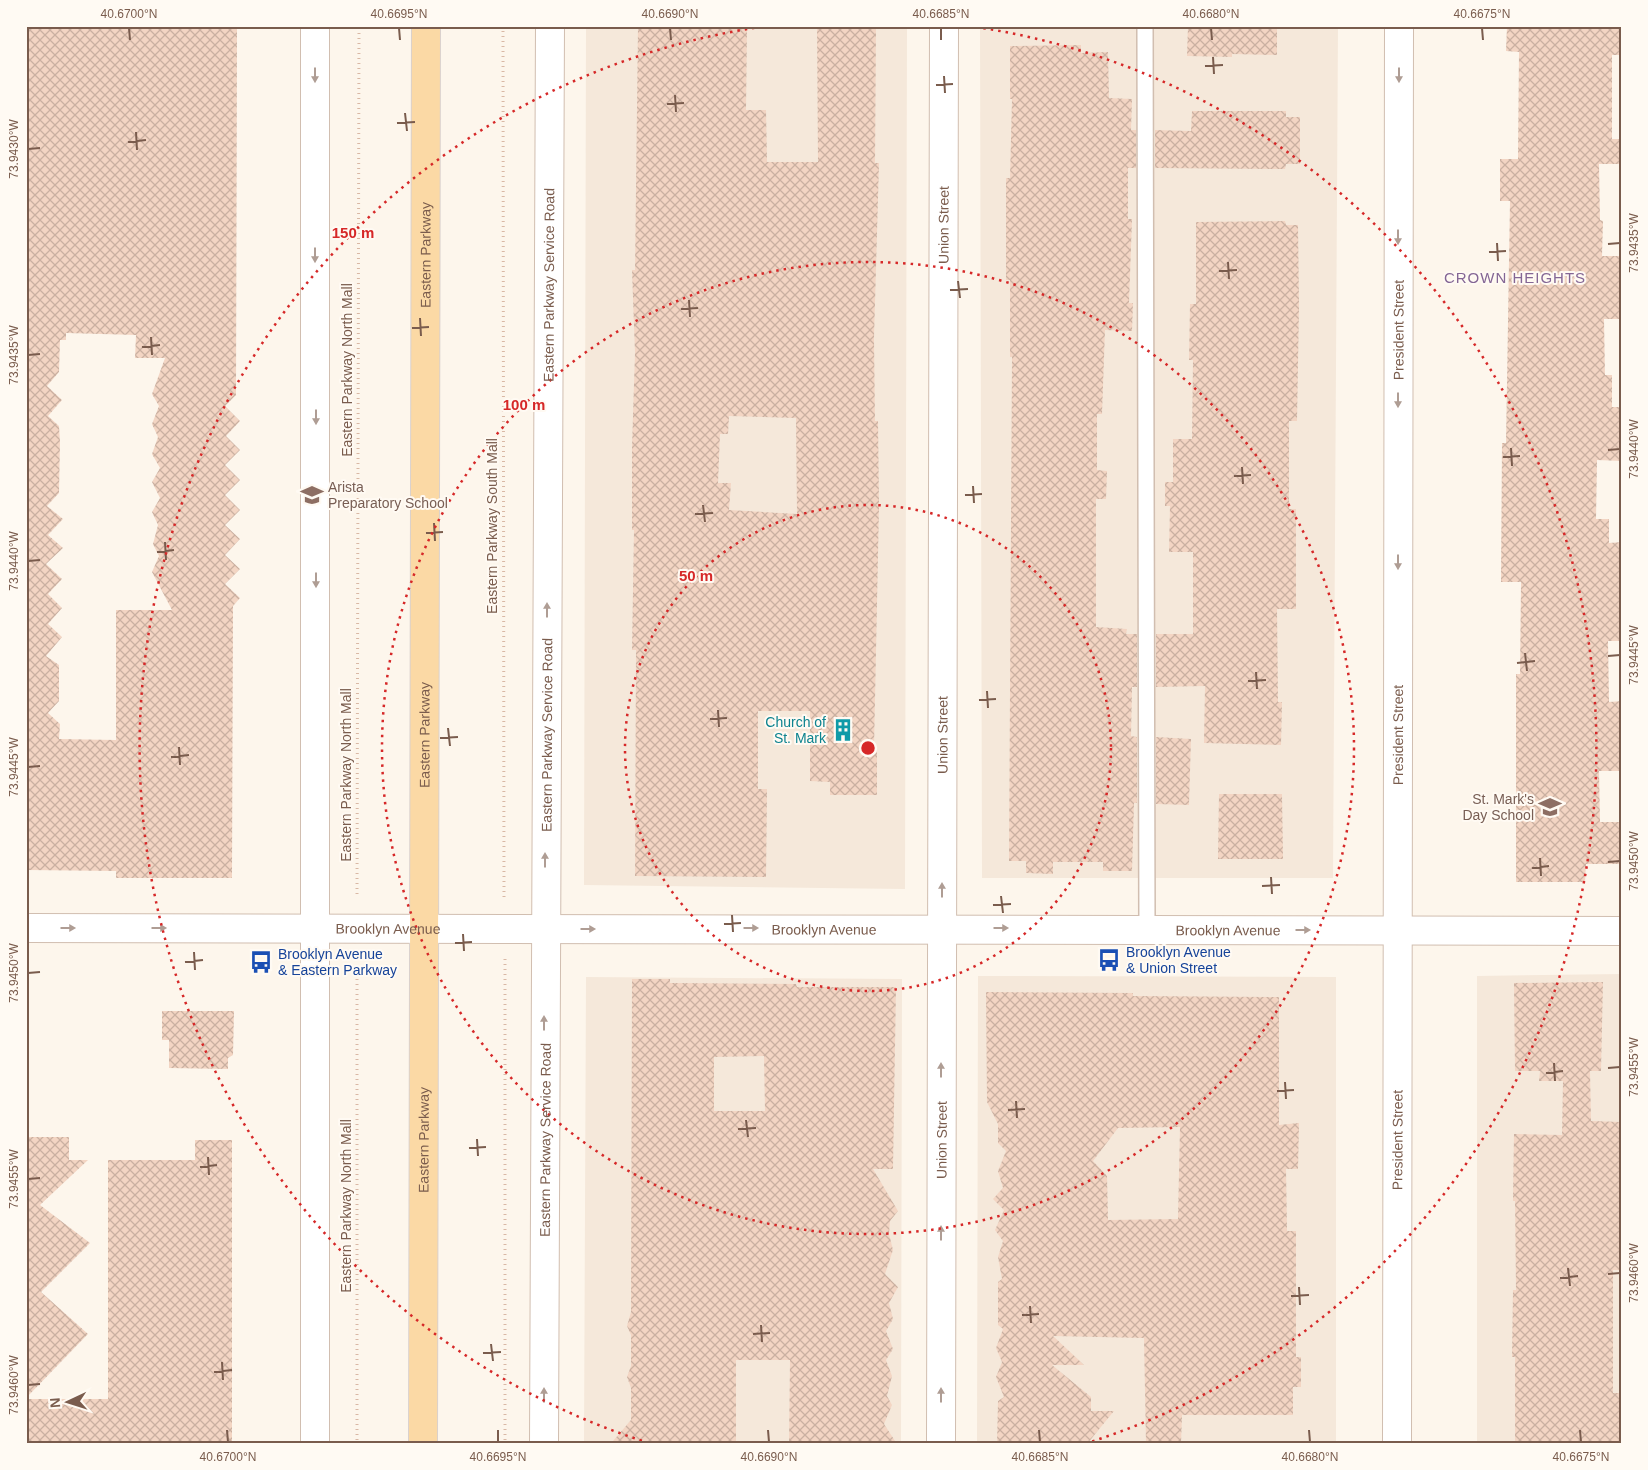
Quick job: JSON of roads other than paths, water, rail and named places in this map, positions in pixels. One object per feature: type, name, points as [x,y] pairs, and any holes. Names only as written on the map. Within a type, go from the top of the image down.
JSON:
[{"type":"main road","name":"Eastern Parkway","points":[[423,1444],[427,462],[426,26]]},
{"type":"street","points":[[315,26],[315,1444]]},
{"type":"street","name":"Eastern Parkway Service Road","points":[[544,1444],[550,26]]},
{"type":"street","name":"Union Street","points":[[941,1444],[944,26]]},
{"type":"street","name":"President Street","points":[[1397,1444],[1399,26]]},
{"type":"street","name":"Brooklyn Avenue","points":[[26,928],[941,928],[1622,931]]},
{"type":"lane","points":[[1145,26],[1147,929]]},
{"type":"place","name":"Arista Preparatory School","points":[[312,495]]},
{"type":"place","name":"Church of St. Mark","points":[[843,730]]},
{"type":"place","name":"St. Mark's Day School","points":[[1550,807]]},
{"type":"place","name":"Brooklyn Avenue & Union Street","points":[[1109,960]]},
{"type":"place","name":"Brooklyn Avenue & Eastern Parkway","points":[[261,962]]},
{"type":"district","name":"CROWN HEIGHTS","points":[[1515,278]]}]
